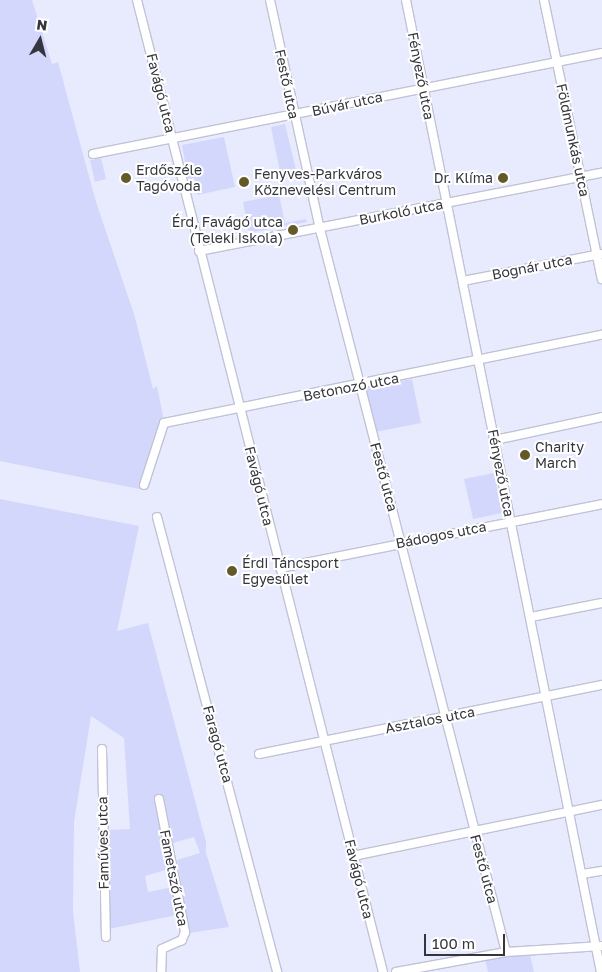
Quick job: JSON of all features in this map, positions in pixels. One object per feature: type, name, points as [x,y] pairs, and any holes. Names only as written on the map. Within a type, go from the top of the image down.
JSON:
[{"type":"street","name":"Favágó utca","points":[[137,0],[383,972]]},
{"type":"street","name":"Festő utca","points":[[270,0],[293,115],[320,229],[473,832],[506,952]]},
{"type":"street","name":"Fényező utca","points":[[406,0],[569,812],[599,946],[601,972]]},
{"type":"street","name":"Földmunkás utca","points":[[544,0],[581,177],[600,254],[602,279]]},
{"type":"street","name":"Búvár utca","points":[[93,154],[602,53]]},
{"type":"street","name":"Burkoló utca","points":[[199,251],[602,173]]},
{"type":"street","name":"Bognár utca","points":[[462,281],[600,254]]},
{"type":"street","name":"Betonozó utca","points":[[144,485],[164,423],[360,386],[602,335]]},
{"type":"street","points":[[495,440],[602,417]]},
{"type":"street","name":"Bádogos utca","points":[[280,568],[602,504]]},
{"type":"street","name":"Faragó utca","points":[[157,517],[277,972]]},
{"type":"street","points":[[531,618],[602,603]]},
{"type":"street","name":"Asztalos utca","points":[[259,754],[602,685]]},
{"type":"street","name":"Faműves utca","points":[[102,749],[106,937]]},
{"type":"street","name":"Fametsző utca","points":[[159,799],[185,932],[182,940],[162,949],[161,972]]},
{"type":"street","points":[[353,856],[602,805]]},
{"type":"street","points":[[582,874],[602,872]]},
{"type":"street","points":[[396,972],[506,952],[599,946]]},
{"type":"shaded area","points":[[0,0],[32,0],[52,64],[58,62],[96,202],[134,314],[153,389],[157,386],[165,426],[139,489],[0,461]]},
{"type":"shaded area","points":[[285,124],[297,174],[281,177],[271,127]]},
{"type":"shaded area","points":[[224,137],[235,187],[197,195],[194,178],[188,179],[182,145]]},
{"type":"shaded area","points":[[101,158],[106,179],[95,182],[90,160]]},
{"type":"shaded area","points":[[279,195],[285,223],[306,219],[307,222],[249,233],[243,202]]},
{"type":"shaded area","points":[[412,379],[421,423],[375,432],[362,388]]},
{"type":"shaded area","points":[[494,473],[502,513],[473,519],[464,479]]},
{"type":"shaded area","points":[[0,499],[139,526],[117,631],[148,623],[206,842],[206,853],[229,927],[189,933],[177,860],[200,853],[194,837],[166,845],[169,869],[145,876],[148,892],[173,887],[177,915],[109,929],[109,830],[130,829],[124,738],[91,716],[74,822],[73,911],[80,972],[0,972]]},
{"type":"shaded area","points":[[530,955],[534,972],[488,972],[485,959]]},
{"type":"place","name":"Erdőszéle Tagóvoda","points":[[126,178]]},
{"type":"place","name":"Dr. Klíma","points":[[503,178]]},
{"type":"place","name":"Fenyves-Parkváros Köznevelési Centrum","points":[[244,182]]},
{"type":"place","name":"Érd, Favágó utca (Teleki iskola)","points":[[293,230]]},
{"type":"place","name":"Charity March","points":[[525,455]]},
{"type":"place","name":"Érdi Táncsport Egyesület","points":[[232,571]]}]
